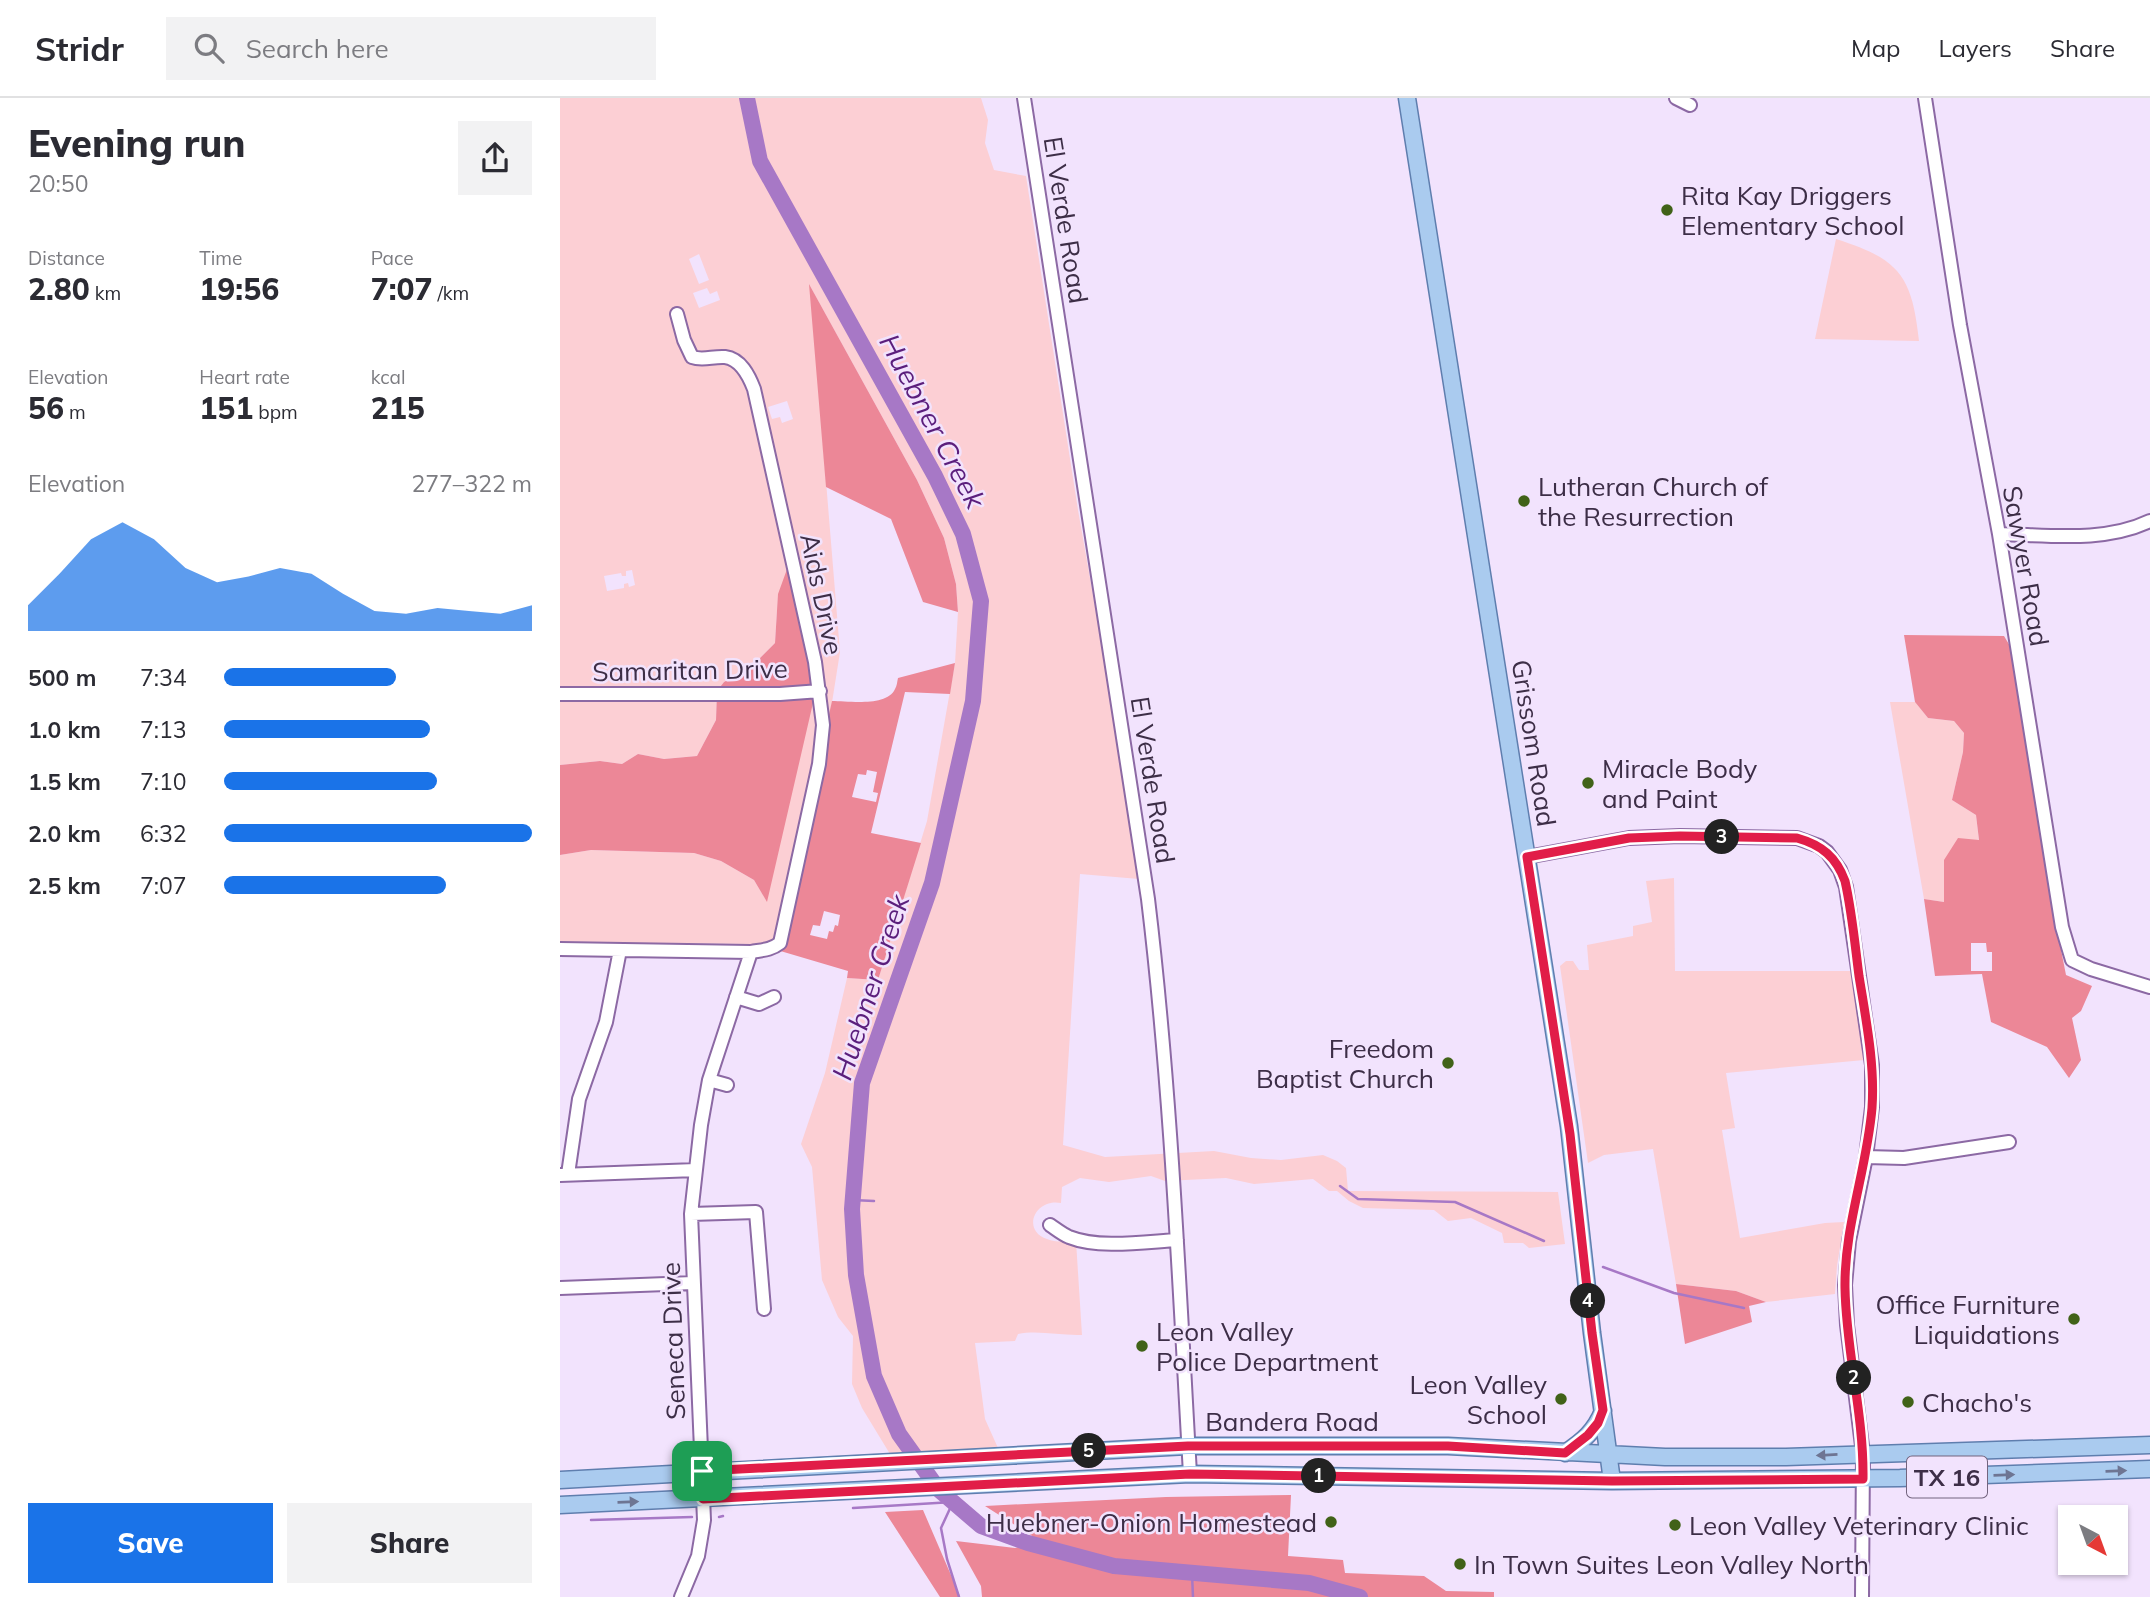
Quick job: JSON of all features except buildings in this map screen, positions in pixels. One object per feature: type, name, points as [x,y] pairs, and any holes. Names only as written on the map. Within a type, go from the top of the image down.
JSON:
[{"type":"main road","name":"Grissom Road","points":[[1407,98],[1570,1134],[1612,1481]]},
{"type":"main road","points":[[1565,1453],[1588,1435],[1598,1423],[1603,1410]]},
{"type":"main road","name":"Bandera Road","points":[[560,1480],[1188,1446],[1448,1446],[1665,1457],[1786,1457],[2150,1445]]},
{"type":"main road","points":[[2042,1448],[2044,1474]]},
{"type":"main road","name":"Bandera Road","points":[[560,1505],[1190,1474],[1612,1481],[1863,1479],[2150,1469]]},
{"type":"street","name":"El Verde Road","points":[[1024,98],[1148,899],[1157,976],[1177,1240],[1190,1474]]},
{"type":"street","points":[[1676,98],[1690,105]]},
{"type":"street","name":"Sawyer Road","points":[[1925,98],[1960,326],[1999,534],[2066,945],[2071,960],[2150,987]]},
{"type":"street","name":"Aids Drive","points":[[677,314],[692,357],[700,360],[726,357],[731,359],[748,375],[754,389],[820,691],[824,725],[819,764],[780,943],[769,950],[751,951]]},
{"type":"street","points":[[1999,534],[2098,536],[2124,531],[2150,521]]},
{"type":"street","name":"Samaritan Drive","points":[[560,694],[780,694],[820,691]]},
{"type":"street","points":[[1527,857],[1629,838],[1797,838],[1819,846],[1840,870],[1846,887],[1872,1065],[1872,1107],[1866,1157],[1849,1241],[1845,1285],[1847,1325],[1863,1454],[1862,1597]]},
{"type":"street","points":[[560,949],[751,951]]},
{"type":"street","points":[[620,950],[606,1022],[579,1099],[564,1175],[695,1170]]},
{"type":"street","name":"Seneca Drive","points":[[681,1597],[692,1574],[704,1520],[691,1214],[695,1170],[709,1080],[751,951]]},
{"type":"street","points":[[736,997],[759,1004],[774,997]]},
{"type":"street","points":[[709,1080],[727,1085]]},
{"type":"street","points":[[1866,1157],[1904,1158],[2009,1142]]},
{"type":"street","points":[[691,1214],[756,1212],[764,1309]]},
{"type":"street","points":[[1050,1225],[1077,1240],[1112,1243],[1177,1240]]},
{"type":"street","points":[[560,1288],[693,1283]]},
{"type":"shaded area","points":[[560,98],[981,98],[988,120],[985,143],[994,170],[1026,176],[1139,879],[1080,874],[1063,1145],[1105,1157],[1214,1151],[1281,1160],[1323,1155],[1346,1168],[1348,1191],[1558,1192],[1565,1244],[1529,1248],[1523,1243],[1504,1243],[1502,1233],[1471,1218],[1448,1221],[1434,1210],[1363,1208],[1337,1191],[1329,1191],[1313,1179],[1254,1184],[1226,1178],[1165,1181],[1151,1176],[1109,1182],[1080,1178],[1062,1187],[1061,1203],[1044,1205],[1038,1210],[1033,1222],[1039,1235],[1047,1239],[1076,1241],[1082,1335],[1026,1333],[1018,1334],[1015,1341],[975,1343],[985,1419],[998,1448],[890,1454],[862,1408],[852,1384],[853,1336],[838,1317],[822,1280],[812,1167],[801,1144],[825,1073],[847,978],[878,980],[927,821],[955,663],[958,612],[956,584],[944,538],[917,480],[810,286],[840,652],[830,715],[777,950],[758,944],[560,943],[560,855],[591,850],[694,853],[721,861],[754,880],[766,900],[778,594],[775,643],[750,668],[724,682],[717,691],[716,720],[697,756],[664,759],[638,754],[622,764],[600,761],[560,765]],"holes":[[[699,254],[709,280],[699,284],[689,259]],[[707,288],[710,294],[717,291],[720,300],[699,308],[693,293]],[[787,401],[793,419],[782,423],[780,417],[772,419],[768,407]],[[632,570],[635,585],[629,587],[628,583],[624,584],[624,588],[607,591],[604,576],[621,573],[626,576],[626,571]]]},
{"type":"shaded area","points":[[1836,239],[1875,254],[1898,273],[1912,300],[1919,341],[1815,339]]},
{"type":"shaded area","points":[[809,284],[917,480],[944,538],[956,584],[958,612],[923,602],[891,519],[826,487]]},
{"type":"shaded area","points":[[794,550],[808,618],[822,664],[767,902],[754,880],[721,861],[694,853],[591,850],[560,855],[560,765],[600,761],[622,764],[638,754],[664,759],[697,756],[716,720],[717,691],[724,682],[750,668],[775,643],[778,594]]},
{"type":"shaded area","points":[[1904,635],[2004,636],[2010,646],[2066,975],[2092,986],[2081,1011],[2072,1018],[2081,1060],[2069,1078],[2047,1047],[1991,1022],[1982,974],[1935,976],[1924,899],[1944,902],[1944,860],[1958,838],[1979,840],[1976,815],[1952,800],[1963,752],[1964,733],[1954,721],[1928,718],[1915,702]],"holes":[[[1971,943],[1986,943],[1987,952],[1992,952],[1992,971],[1971,971]]]},
{"type":"shaded area","points":[[955,663],[950,694],[905,692],[871,833],[921,843],[878,980],[847,978],[848,971],[777,950],[832,701],[876,701],[891,695],[898,678]],"holes":[[[867,770],[877,772],[873,792],[878,793],[876,802],[852,797],[858,774],[866,775]],[[824,911],[840,915],[838,926],[835,925],[833,932],[829,931],[827,939],[810,935],[813,925],[820,926]]]},
{"type":"shaded area","points":[[1890,702],[1915,702],[1928,718],[1954,721],[1964,733],[1963,752],[1952,800],[1976,815],[1979,841],[1944,902],[1924,899]]},
{"type":"shaded area","points":[[1674,878],[1675,971],[1851,971],[1864,1060],[1726,1073],[1735,1128],[1722,1130],[1740,1238],[1844,1222],[1835,1294],[1766,1302],[1736,1291],[1676,1284],[1653,1149],[1604,1155],[1588,1163],[1560,966],[1566,961],[1573,961],[1579,970],[1589,970],[1587,945],[1633,936],[1633,926],[1652,922],[1646,881]]},
{"type":"shaded area","points":[[1676,1284],[1736,1291],[1766,1302],[1749,1306],[1752,1322],[1685,1344]]},
{"type":"shaded area","points":[[1291,1495],[1288,1556],[1343,1560],[1345,1573],[1424,1576],[1446,1591],[1494,1592],[1494,1597],[982,1597],[981,1586],[956,1541],[1015,1548],[1040,1541],[985,1506],[1166,1497]]},
{"type":"shaded area","points":[[923,1510],[960,1597],[940,1597],[885,1512]]},
{"type":"waterway","name":"Huebner Creek","points":[[747,98],[760,161],[935,476],[963,534],[981,601],[973,701],[932,883],[862,1083],[852,1209],[856,1275],[874,1376],[899,1434],[939,1490],[981,1526],[1028,1543],[1114,1566],[1309,1583],[1360,1597]]},
{"type":"waterway","points":[[1340,1186],[1358,1199],[1455,1202],[1544,1241]]},
{"type":"waterway","points":[[852,1200],[874,1201]]},
{"type":"waterway","points":[[1603,1267],[1674,1293],[1744,1308]]},
{"type":"waterway","name":"Huebner Creek","points":[[853,1508],[953,1502],[941,1528],[959,1597]]},
{"type":"waterway","points":[[719,1517],[723,1516]]},
{"type":"waterway","points":[[591,1520],[692,1517]]},
{"type":"waterway","points":[[1192,1574],[1193,1597]]},
{"type":"place","name":"Rita Kay Driggers Elementary School","points":[[1667,210]]},
{"type":"place","name":"Lutheran Church of the Resurrection","points":[[1524,501]]},
{"type":"place","name":"Miracle Body and Paint","points":[[1588,783]]},
{"type":"place","name":"Freedom Baptist Church","points":[[1448,1063]]},
{"type":"place","name":"Office Furniture Liquidations","points":[[2074,1319]]},
{"type":"place","name":"Leon Valley Police Department","points":[[1142,1346]]},
{"type":"place","name":"Leon Valley School","points":[[1561,1399]]},
{"type":"place","name":"Chacho's","points":[[1908,1402]]},
{"type":"place","name":"Huebner-Onion Homestead","points":[[1331,1522]]},
{"type":"place","name":"Leon Valley Veterinary Clinic","points":[[1675,1525]]},
{"type":"place","name":"In Town Suites Leon Valley North","points":[[1460,1564]]},
{"type":"route","points":[[1629,838],[1797,838],[1819,846],[1840,870],[1846,887],[1872,1065],[1872,1107],[1866,1157],[1849,1241],[1845,1285],[1847,1325],[1862,1439],[1863,1479],[1612,1481],[1190,1474],[703,1499],[702,1471],[1188,1446],[1448,1446],[1565,1453],[1583,1441],[1598,1423],[1603,1410],[1570,1134],[1527,857],[1629,838]]}]
